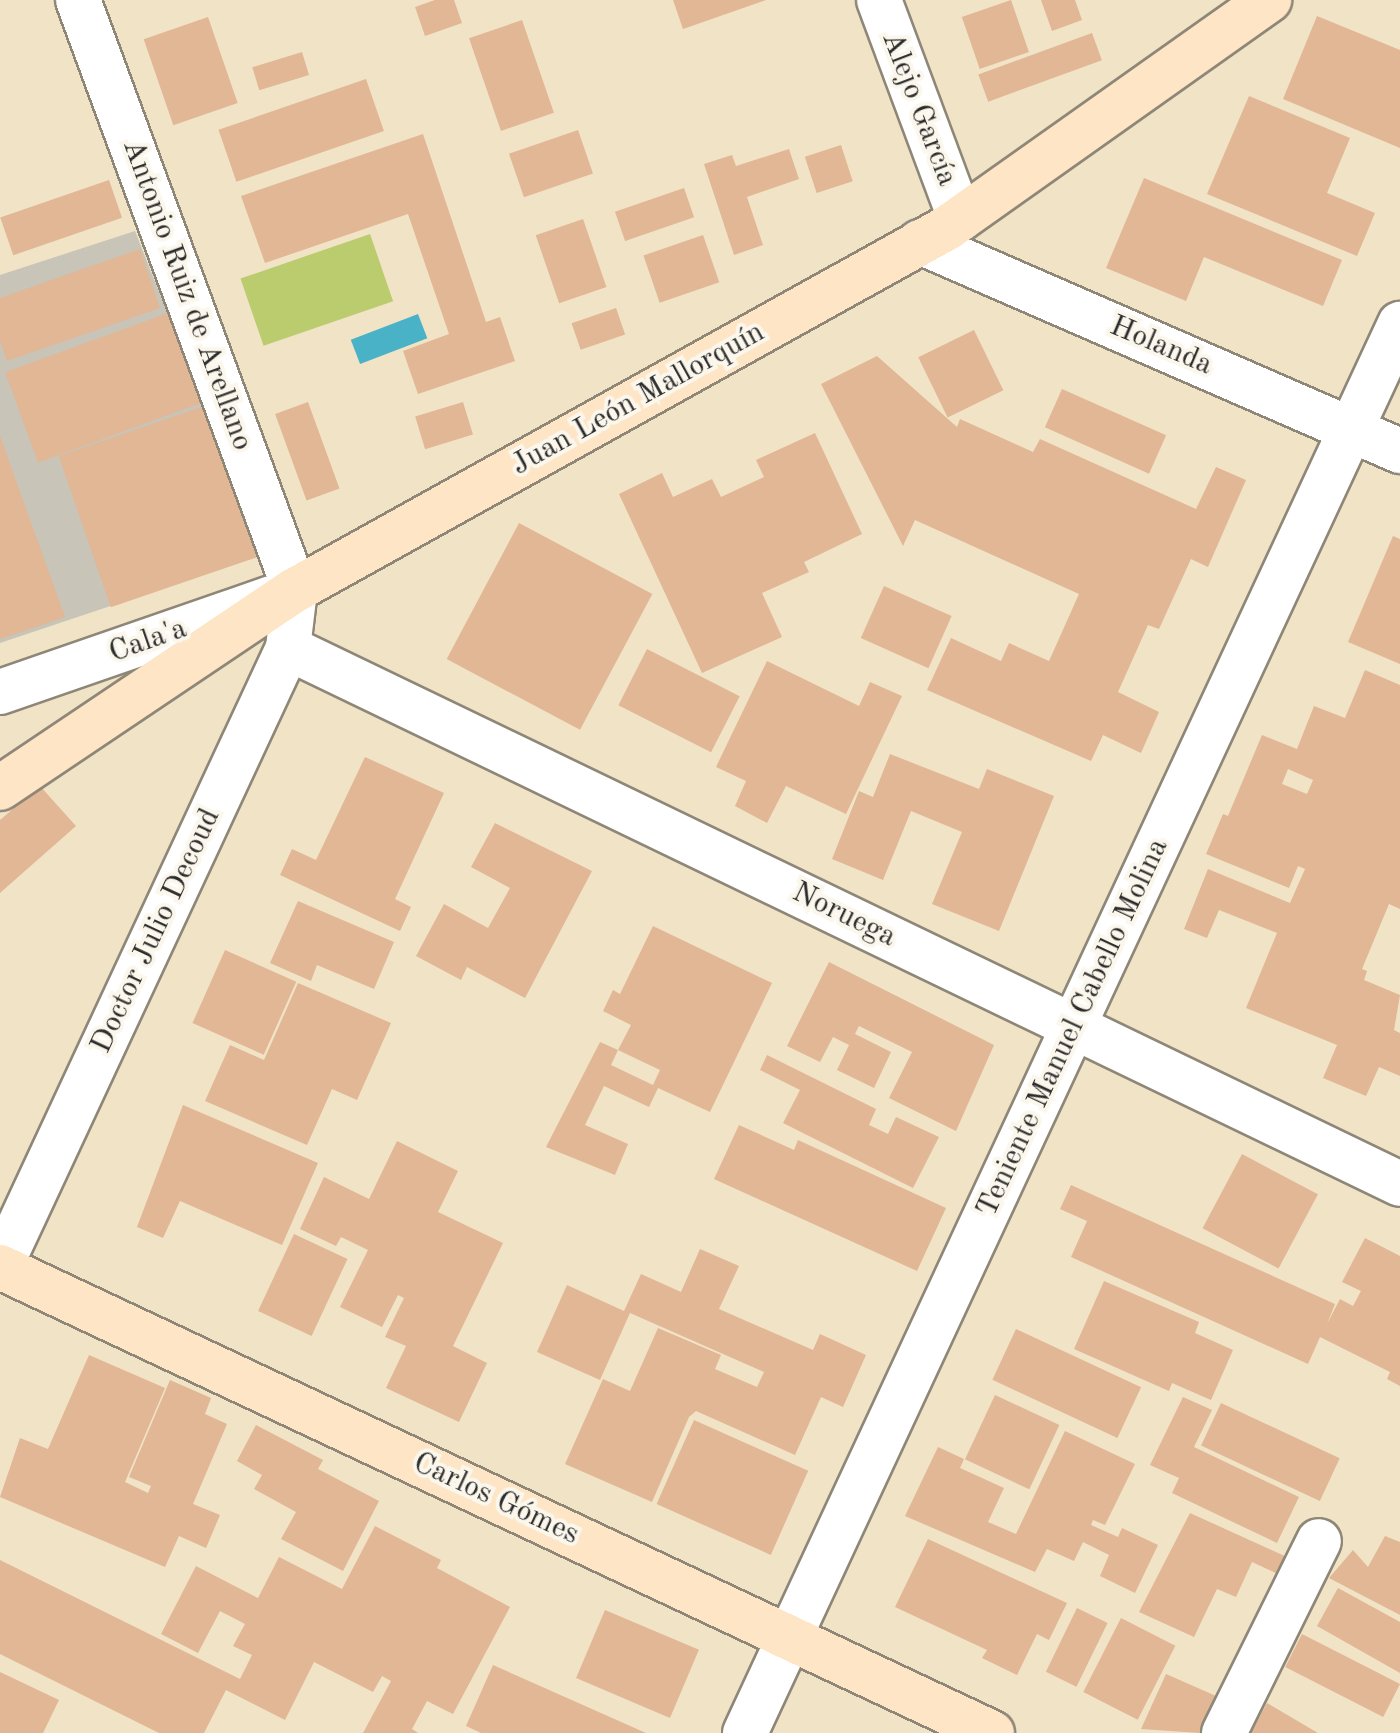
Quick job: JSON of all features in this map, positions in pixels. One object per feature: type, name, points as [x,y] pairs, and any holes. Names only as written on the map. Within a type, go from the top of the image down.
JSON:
[{"type":"street","name":"Antonio Ruiz de Arellano","points":[[78,0],[295,590]]},
{"type":"street","name":"Alejo García","points":[[879,0],[960,218]]},
{"type":"street","name":"Juan León Mallorquín","points":[[0,788],[295,590],[960,218],[1269,0]]},
{"type":"street","name":"Holanda","points":[[920,242],[1400,451]]},
{"type":"street","name":"Teniente Manuel Cabello Molina","points":[[745,1733],[1400,324]]},
{"type":"street","name":"Doctor Julio Decoud","points":[[0,1267],[288,648],[295,590]]},
{"type":"street","name":"Cala'a","points":[[0,692],[295,590]]},
{"type":"street","name":"Noruega","points":[[288,648],[1400,1184]]},
{"type":"street","name":"Carlos Gómes","points":[[0,1267],[992,1733]]},
{"type":"street","points":[[1224,1733],[1319,1541]]},
{"type":"shaded area","points":[[135,231],[263,555],[0,643],[0,275]]},
{"type":"green space","points":[[370,234],[393,301],[264,346],[240,279]]},
{"type":"water","points":[[418,314],[427,338],[360,364],[351,340]]},
{"type":"building","points":[[435,0],[454,0],[462,23],[425,36],[415,7]]},
{"type":"building","points":[[673,0],[766,0],[683,29]]},
{"type":"building","points":[[1011,0],[1029,52],[980,69],[962,17]]},
{"type":"building","points":[[1041,0],[1075,0],[1082,20],[1052,31]]},
{"type":"building","points":[[1317,16],[1400,50],[1400,148],[1283,99]]},
{"type":"building","points":[[208,17],[238,103],[173,125],[144,39]]},
{"type":"building","points":[[522,20],[554,113],[501,131],[469,38]]},
{"type":"building","points":[[1092,33],[1102,60],[988,102],[978,74]]},
{"type":"building","points":[[302,52],[309,75],[259,90],[252,67]]},
{"type":"building","points":[[366,79],[384,131],[236,182],[218,130]]},
{"type":"building","points":[[1249,96],[1350,138],[1327,193],[1375,213],[1357,256],[1207,194]]},
{"type":"building","points":[[578,130],[593,173],[524,197],[509,154]]},
{"type":"building","points":[[423,134],[486,322],[500,317],[515,361],[418,394],[403,351],[449,334],[408,214],[265,263],[241,196]]},
{"type":"building","points":[[841,145],[853,181],[817,193],[805,157]]},
{"type":"building","points":[[789,149],[799,179],[747,197],[763,245],[734,255],[704,164],[732,155],[736,166]]},
{"type":"building","points":[[1144,178],[1342,260],[1323,306],[1204,257],[1186,301],[1106,268]]},
{"type":"building","points":[[109,180],[122,218],[13,255],[0,217]]},
{"type":"building","points":[[684,188],[694,217],[625,241],[615,212]]},
{"type":"building","points":[[583,219],[606,287],[559,303],[536,235]]},
{"type":"building","points":[[703,235],[719,282],[660,303],[643,256]]},
{"type":"building","points":[[140,249],[160,308],[7,361],[0,341],[0,298]]},
{"type":"building","points":[[616,308],[625,334],[581,350],[572,323]]},
{"type":"building","points":[[179,309],[212,399],[38,462],[5,372]]},
{"type":"building","points":[[974,330],[1003,390],[948,417],[918,357]]},
{"type":"building","points":[[877,356],[957,427],[960,419],[1033,452],[1040,439],[1196,509],[1216,467],[1246,480],[1208,567],[1191,559],[1159,629],[1148,625],[1118,692],[1159,712],[1141,753],[1103,735],[1091,761],[927,690],[951,638],[1001,661],[1009,643],[1049,661],[1079,594],[915,520],[903,546],[821,384]]},
{"type":"building","points":[[1062,389],[1166,435],[1149,474],[1045,427]]},
{"type":"building","points":[[308,402],[339,488],[307,500],[275,414]]},
{"type":"building","points":[[463,402],[473,435],[425,449],[415,417]]},
{"type":"building","points":[[210,404],[262,555],[111,607],[59,456]]},
{"type":"building","points":[[815,433],[862,534],[804,562],[809,572],[762,593],[782,637],[702,673],[619,494],[662,473],[673,497],[712,479],[721,497],[764,477],[756,460]]},
{"type":"building","points":[[0,436],[65,617],[0,639]]},
{"type":"building","points":[[519,523],[652,594],[580,730],[447,659]]},
{"type":"building","points":[[1393,536],[1400,539],[1400,664],[1348,642]]},
{"type":"building","points":[[884,586],[952,616],[928,668],[861,638]]},
{"type":"building","points":[[647,649],[740,696],[711,752],[618,705]]},
{"type":"building","points":[[767,661],[859,706],[870,682],[902,696],[846,814],[786,786],[767,823],[735,806],[746,781],[716,767]]},
{"type":"building","points":[[1365,670],[1400,685],[1400,909],[1389,904],[1362,969],[1367,971],[1364,980],[1400,995],[1394,1030],[1400,1033],[1400,1076],[1379,1067],[1366,1096],[1323,1078],[1337,1045],[1246,1008],[1277,933],[1219,910],[1207,938],[1184,929],[1208,869],[1290,903],[1305,869],[1298,866],[1289,888],[1206,854],[1223,814],[1228,816],[1262,735],[1297,749],[1314,706],[1345,718]],"holes":[[[1288,769],[1313,780],[1307,794],[1282,784]]]},
{"type":"building","points":[[890,754],[979,789],[987,769],[1054,796],[999,931],[932,904],[962,832],[911,811],[883,880],[832,859],[859,791],[873,797]]},
{"type":"building","points":[[365,757],[444,793],[395,899],[411,907],[400,931],[280,875],[292,849],[316,860]]},
{"type":"building","points":[[40,786],[76,826],[0,893],[0,820]]},
{"type":"building","points":[[495,823],[592,871],[525,998],[467,967],[461,980],[416,956],[444,904],[488,928],[510,888],[471,867]]},
{"type":"building","points":[[298,901],[394,942],[374,989],[317,965],[311,981],[270,963]]},
{"type":"building","points":[[653,926],[772,983],[710,1112],[658,1088],[649,1107],[604,1086],[585,1125],[628,1144],[615,1175],[546,1147],[600,1042],[618,1050],[631,1025],[603,1011],[613,990],[620,994]],"holes":[[[618,1050],[660,1070],[653,1085],[611,1065]]]},
{"type":"building","points":[[225,950],[296,982],[264,1055],[192,1023]]},
{"type":"building","points":[[829,962],[994,1045],[956,1131],[889,1098],[912,1052],[859,1026],[855,1034],[891,1052],[874,1088],[837,1070],[849,1045],[833,1037],[820,1062],[787,1046]]},
{"type":"building","points":[[298,983],[391,1023],[357,1100],[332,1089],[307,1145],[205,1101],[230,1045],[264,1060]]},
{"type":"building","points":[[767,1055],[876,1109],[869,1125],[888,1134],[896,1117],[939,1137],[913,1188],[783,1123],[800,1090],[760,1070]]},
{"type":"building","points":[[183,1105],[318,1163],[282,1245],[180,1201],[163,1238],[137,1227]]},
{"type":"building","points":[[739,1125],[794,1150],[798,1140],[946,1208],[917,1271],[714,1179]]},
{"type":"building","points":[[397,1141],[458,1171],[438,1212],[503,1243],[453,1346],[487,1363],[459,1422],[386,1388],[406,1346],[385,1337],[404,1298],[398,1295],[382,1327],[340,1307],[368,1250],[341,1237],[336,1246],[300,1229],[324,1177],[369,1199]]},
{"type":"building","points":[[1242,1154],[1318,1194],[1278,1269],[1203,1228]]},
{"type":"building","points":[[1071,1185],[1335,1304],[1327,1324],[1340,1299],[1353,1306],[1361,1291],[1342,1282],[1365,1238],[1400,1256],[1400,1386],[1387,1379],[1390,1372],[1320,1337],[1308,1364],[1071,1257],[1087,1221],[1060,1209]]},
{"type":"building","points":[[294,1234],[347,1259],[312,1336],[258,1311]]},
{"type":"building","points":[[700,1249],[739,1266],[719,1309],[813,1350],[820,1334],[866,1355],[843,1407],[821,1397],[795,1455],[696,1411],[689,1417],[652,1502],[565,1464],[603,1379],[630,1391],[658,1328],[721,1355],[715,1369],[757,1387],[764,1372],[630,1313],[600,1380],[537,1352],[567,1285],[624,1311],[641,1274],[681,1292]]},
{"type":"building","points":[[1104,1281],[1199,1322],[1195,1333],[1233,1350],[1211,1400],[1172,1383],[1169,1391],[1074,1349]]},
{"type":"building","points":[[1016,1329],[1141,1387],[1117,1438],[992,1380]]},
{"type":"building","points":[[89,1355],[165,1388],[125,1482],[148,1493],[151,1486],[129,1477],[170,1380],[211,1398],[205,1414],[227,1424],[193,1504],[220,1515],[206,1548],[179,1536],[165,1567],[0,1497],[20,1438],[48,1449]]},
{"type":"building","points":[[995,1395],[1059,1425],[1029,1489],[965,1459]]},
{"type":"building","points":[[1183,1397],[1212,1410],[1194,1447],[1299,1497],[1277,1543],[1172,1493],[1179,1478],[1150,1465]]},
{"type":"building","points":[[1221,1403],[1340,1458],[1320,1501],[1201,1446]]},
{"type":"building","points":[[694,1420],[808,1471],[771,1555],[657,1504]]},
{"type":"building","points":[[256,1425],[323,1460],[318,1469],[379,1501],[343,1571],[281,1539],[296,1512],[254,1489],[262,1475],[237,1461]]},
{"type":"building","points":[[1065,1431],[1135,1464],[1105,1525],[1093,1520],[1091,1525],[1118,1537],[1122,1528],[1158,1545],[1135,1593],[1100,1576],[1109,1555],[1083,1542],[1074,1561],[1047,1549],[1035,1572],[905,1516],[938,1447],[964,1459],[960,1468],[1004,1488],[988,1522],[1016,1534]]},
{"type":"building","points":[[1190,1513],[1289,1558],[1280,1575],[1252,1562],[1236,1597],[1217,1589],[1194,1637],[1139,1612]]},
{"type":"building","points":[[375,1526],[441,1560],[437,1568],[510,1607],[453,1714],[427,1701],[412,1729],[418,1733],[363,1733],[391,1681],[382,1676],[373,1692],[314,1662],[285,1720],[226,1690],[204,1733],[159,1733],[0,1654],[0,1560],[240,1679],[252,1655],[233,1646],[245,1624],[220,1611],[198,1653],[161,1634],[196,1566],[258,1598],[279,1557],[342,1589]]},
{"type":"building","points":[[1385,1536],[1400,1542],[1400,1615],[1329,1578],[1353,1550],[1368,1567]]},
{"type":"building","points":[[928,1539],[1067,1603],[1049,1640],[1037,1634],[1017,1675],[982,1658],[987,1650],[895,1607]]},
{"type":"building","points":[[1338,1588],[1400,1622],[1400,1673],[1317,1626]]},
{"type":"building","points":[[1077,1608],[1108,1623],[1076,1687],[1046,1672]]},
{"type":"building","points":[[605,1610],[699,1650],[670,1718],[576,1678]]},
{"type":"building","points":[[1121,1618],[1175,1646],[1138,1720],[1083,1692]]},
{"type":"building","points":[[1302,1634],[1400,1684],[1383,1717],[1285,1667]]},
{"type":"building","points":[[493,1665],[646,1733],[481,1733],[466,1726]]},
{"type":"building","points":[[0,1672],[59,1700],[43,1733],[0,1733]]},
{"type":"building","points":[[1166,1674],[1216,1696],[1200,1733],[1141,1729]]},
{"type":"building","points":[[1267,1703],[1318,1733],[1251,1733]]}]
